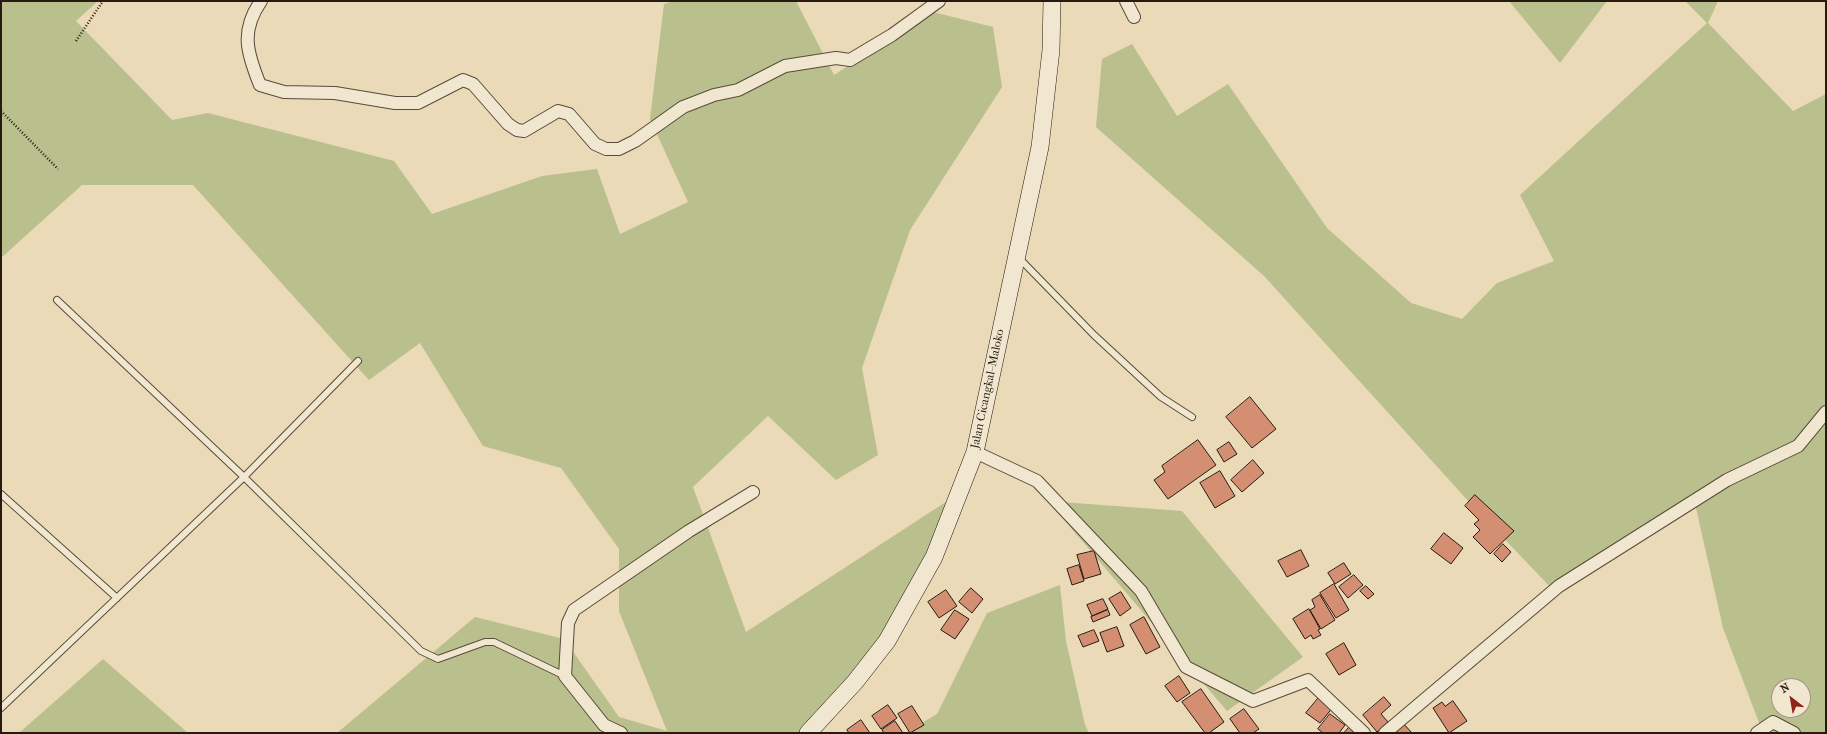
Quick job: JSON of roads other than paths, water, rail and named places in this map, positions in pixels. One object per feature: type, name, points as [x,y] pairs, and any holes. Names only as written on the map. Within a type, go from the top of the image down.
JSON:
[{"type":"street","points":[[261,1],[251,15],[247,31],[252,66],[260,85],[284,92],[335,93],[395,103],[418,103],[463,80],[473,84],[508,124],[517,130],[524,131],[558,111],[569,114],[595,144],[606,149],[618,149],[635,141],[683,107],[714,95],[738,90],[785,66],[836,58],[850,60],[892,35],[939,1]]},
{"type":"street","name":"Jalan Cicangkal–Maloko","points":[[808,733],[855,682],[887,641],[934,557],[975,452],[1040,147],[1051,50],[1052,1]]},
{"type":"street","points":[[1126,1],[1134,17]]},
{"type":"street","points":[[1385,733],[1559,586],[1727,480],[1798,446],[1826,412]]},
{"type":"street","points":[[975,452],[1037,481],[1141,591],[1186,667],[1253,701],[1308,680],[1364,733]]},
{"type":"street","points":[[621,733],[604,725],[565,676],[568,623],[574,610],[689,531],[753,492]]},
{"type":"street","points":[[1757,733],[1773,722],[1794,733]]},
{"type":"lane","points":[[1017,256],[1094,336],[1161,397],[1192,417]]},
{"type":"lane","points":[[57,300],[244,477],[421,651],[438,659],[485,642],[494,642],[565,676]]},
{"type":"lane","points":[[1,708],[244,477],[358,361]]},
{"type":"lane","points":[[1,494],[117,598]]}]
